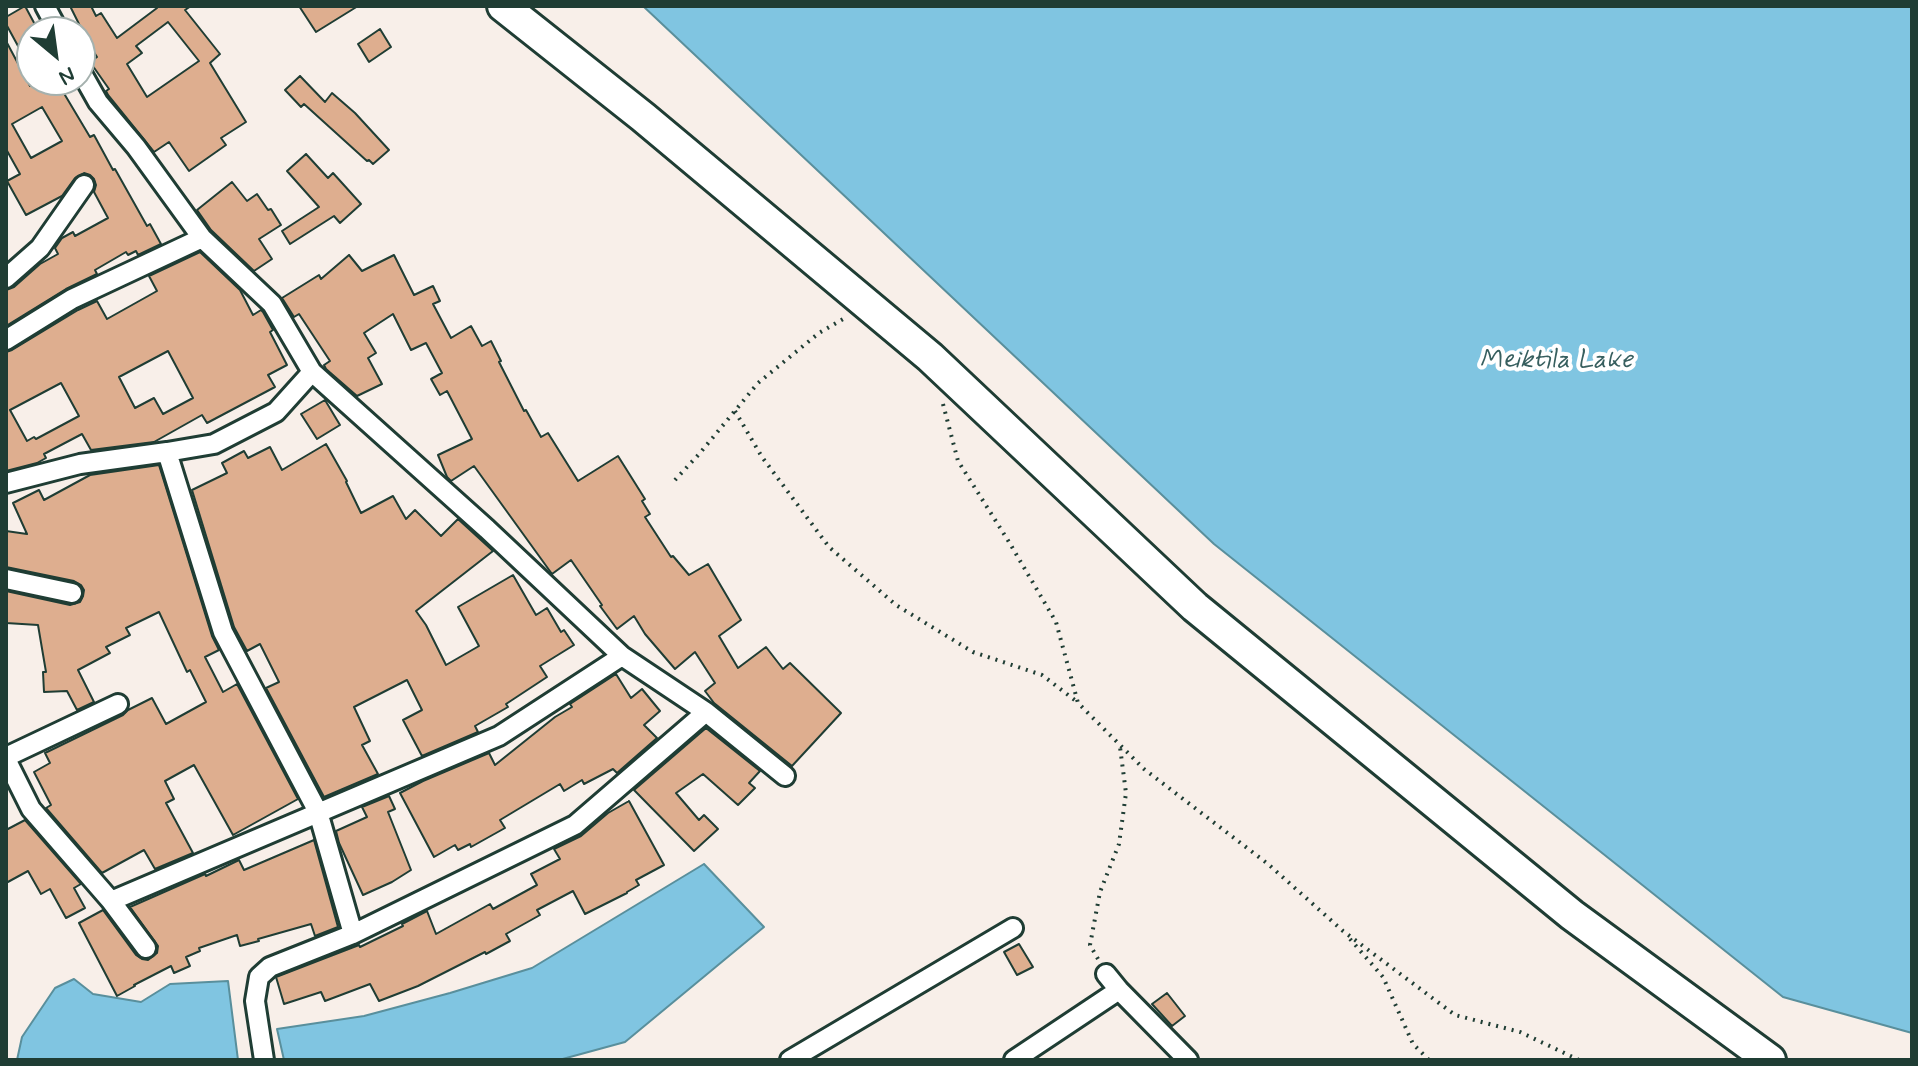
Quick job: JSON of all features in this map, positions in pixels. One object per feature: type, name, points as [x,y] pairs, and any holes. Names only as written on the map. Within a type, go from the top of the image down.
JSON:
[{"type":"main road","points":[[503,6],[643,117],[930,357],[1195,607],[1572,915],[1770,1060]]},
{"type":"street","points":[[95,96],[202,238],[272,304],[312,372],[487,529],[622,656],[706,712],[785,776]]},
{"type":"street","points":[[6,278],[40,248],[84,185]]},
{"type":"street","points":[[6,340],[72,299],[202,238]]},
{"type":"street","points":[[6,483],[80,464],[214,444],[276,412],[312,372]]},
{"type":"street","points":[[167,452],[223,632],[318,812],[353,934]]},
{"type":"street","points":[[6,579],[72,593]]},
{"type":"street","points":[[111,901],[499,736],[622,656]]},
{"type":"street","points":[[118,704],[6,758],[31,809],[111,901],[146,948]]},
{"type":"street","points":[[264,1060],[255,1001],[259,977],[270,967],[353,934],[575,825],[706,712]]},
{"type":"street","points":[[790,1060],[1013,928]]},
{"type":"street","points":[[1106,974],[1188,1060]]},
{"type":"street","points":[[1014,1060],[1119,990]]},
{"type":"path","points":[[675,480],[758,383],[819,333],[868,305]]},
{"type":"path","points":[[942,402],[958,461],[1056,622],[1078,703]]},
{"type":"path","points":[[735,411],[762,457],[829,547],[896,605],[973,652],[1042,675],[1078,703],[1144,769],[1268,864],[1343,931],[1455,1015],[1520,1032],[1579,1060]]},
{"type":"path","points":[[1106,974],[1090,945],[1100,892],[1119,844],[1126,793],[1119,745]]},
{"type":"path","points":[[1343,931],[1383,977],[1413,1044],[1429,1060]]},
{"type":"water","name":"Meiktila Lake","points":[[643,6],[1912,6],[1912,1033],[1783,997],[1214,544]]},
{"type":"water","points":[[704,864],[764,927],[625,1042],[559,1060],[284,1060],[277,1029],[364,1016],[532,968]]},
{"type":"water","points":[[74,979],[93,994],[141,1002],[170,984],[228,981],[238,1060],[17,1060],[22,1037],[55,988]]},
{"type":"building","points":[[25,6],[30,16],[16,16],[16,42],[6,24],[6,17]]},
{"type":"building","points":[[70,6],[91,6],[96,16],[75,16]]},
{"type":"building","points":[[155,6],[191,6],[185,10],[220,54],[210,63],[246,122],[221,138],[226,145],[189,171],[169,142],[154,152],[108,95],[106,91],[109,89],[96,71],[96,16],[101,13],[117,38],[157,8]],"holes":[[[168,22],[199,61],[147,97],[127,64],[142,53],[136,46]]]},
{"type":"building","points":[[299,6],[358,6],[316,32]]},
{"type":"building","points":[[380,29],[391,47],[369,62],[358,44]]},
{"type":"building","points":[[6,41],[16,60],[16,96],[66,96],[90,137],[94,135],[147,226],[150,224],[161,244],[138,255],[136,251],[128,255],[126,252],[95,270],[97,274],[6,326],[6,290],[58,254],[55,248],[62,238],[73,232],[75,236],[108,218],[94,192],[94,179],[84,173],[75,178],[62,196],[26,215],[7,181],[20,174],[6,149]],"holes":[[[42,107],[62,141],[31,158],[12,124]]]},
{"type":"building","points":[[300,76],[325,102],[332,93],[389,150],[373,164],[304,104],[301,107],[285,90]]},
{"type":"building","points":[[306,154],[328,178],[333,173],[361,204],[340,223],[334,216],[290,244],[282,231],[319,207],[287,171]]},
{"type":"building","points":[[232,182],[247,201],[257,194],[281,225],[259,239],[272,259],[254,271],[211,230],[197,210]]},
{"type":"building","points":[[200,252],[240,290],[253,315],[261,310],[263,312],[273,330],[270,332],[287,365],[268,375],[275,387],[207,423],[202,415],[154,442],[91,450],[82,434],[44,454],[46,458],[37,463],[6,471],[6,352],[97,301],[107,319],[157,291],[149,276]],"holes":[[[168,351],[193,398],[163,414],[154,398],[135,408],[119,377]],[[61,383],[79,416],[27,441],[10,410]]]},
{"type":"building","points":[[349,255],[362,271],[394,255],[414,295],[433,286],[440,301],[433,304],[451,338],[471,326],[482,346],[491,341],[524,411],[541,437],[548,433],[578,481],[618,456],[645,499],[642,501],[650,514],[645,517],[671,557],[689,575],[708,564],[741,620],[719,636],[738,668],[766,647],[783,669],[790,663],[841,713],[792,766],[714,703],[705,691],[715,683],[695,652],[675,669],[634,616],[617,629],[571,560],[552,574],[474,466],[451,481],[447,477],[438,455],[472,439],[447,391],[440,395],[431,379],[442,373],[426,343],[411,350],[393,314],[364,333],[376,353],[368,358],[382,384],[357,396],[326,369],[324,365],[330,361],[299,314],[294,317],[282,298],[319,275],[321,279]]},
{"type":"building","points":[[325,400],[340,425],[317,439],[301,414]]},
{"type":"building","points":[[326,444],[361,513],[393,496],[406,519],[415,510],[441,536],[458,519],[493,551],[416,611],[446,665],[479,646],[458,607],[513,575],[536,615],[547,608],[561,632],[564,630],[574,645],[540,666],[547,677],[506,704],[508,707],[475,726],[478,732],[422,756],[403,720],[422,710],[407,680],[354,707],[370,741],[362,745],[378,774],[324,797],[266,688],[279,682],[260,644],[247,651],[234,627],[192,490],[227,473],[222,463],[244,451],[248,458],[270,447],[282,470]]},
{"type":"building","points":[[159,465],[219,650],[205,657],[223,692],[237,684],[298,799],[233,835],[194,765],[165,781],[174,799],[166,803],[193,853],[155,869],[144,850],[102,873],[46,808],[51,805],[34,772],[50,763],[45,753],[152,698],[166,724],[206,702],[190,670],[187,672],[159,612],[126,628],[130,635],[106,647],[110,653],[78,670],[94,702],[77,710],[67,691],[44,692],[43,672],[46,672],[38,625],[6,623],[6,591],[70,605],[80,602],[84,590],[74,581],[6,567],[6,531],[27,534],[13,503],[39,490],[44,500],[90,475]]},
{"type":"building","points":[[616,674],[631,698],[642,689],[660,711],[644,725],[657,738],[617,773],[613,769],[584,784],[582,780],[564,791],[560,784],[500,820],[505,828],[471,847],[470,844],[458,850],[455,845],[434,857],[400,793],[489,753],[495,765],[572,707],[570,704]]},
{"type":"building","points":[[706,728],[760,771],[749,783],[755,788],[738,805],[703,774],[676,793],[699,820],[704,815],[718,829],[694,851],[634,790]]},
{"type":"building","points":[[389,796],[395,809],[388,812],[411,870],[363,895],[336,831],[367,817],[362,807]]},
{"type":"building","points":[[629,801],[664,865],[636,880],[639,885],[627,893],[585,914],[573,891],[537,910],[540,915],[506,934],[510,941],[418,986],[379,1001],[370,984],[325,1001],[321,992],[284,1004],[276,977],[360,947],[427,911],[436,934],[490,904],[493,909],[537,885],[531,874],[560,859],[554,849],[581,836],[608,813]]},
{"type":"building","points":[[25,820],[81,884],[74,888],[85,908],[66,918],[50,889],[41,894],[28,871],[6,883],[6,830]]},
{"type":"building","points":[[314,840],[338,927],[315,936],[311,924],[240,946],[237,935],[199,948],[200,951],[186,957],[190,966],[174,973],[171,966],[117,996],[79,923],[103,910],[136,955],[148,960],[157,953],[158,946],[130,907],[239,860],[244,870]]},
{"type":"building","points":[[1019,944],[1033,967],[1017,975],[1004,952]]},
{"type":"building","points":[[1167,993],[1185,1016],[1172,1026],[1152,1004]]}]
